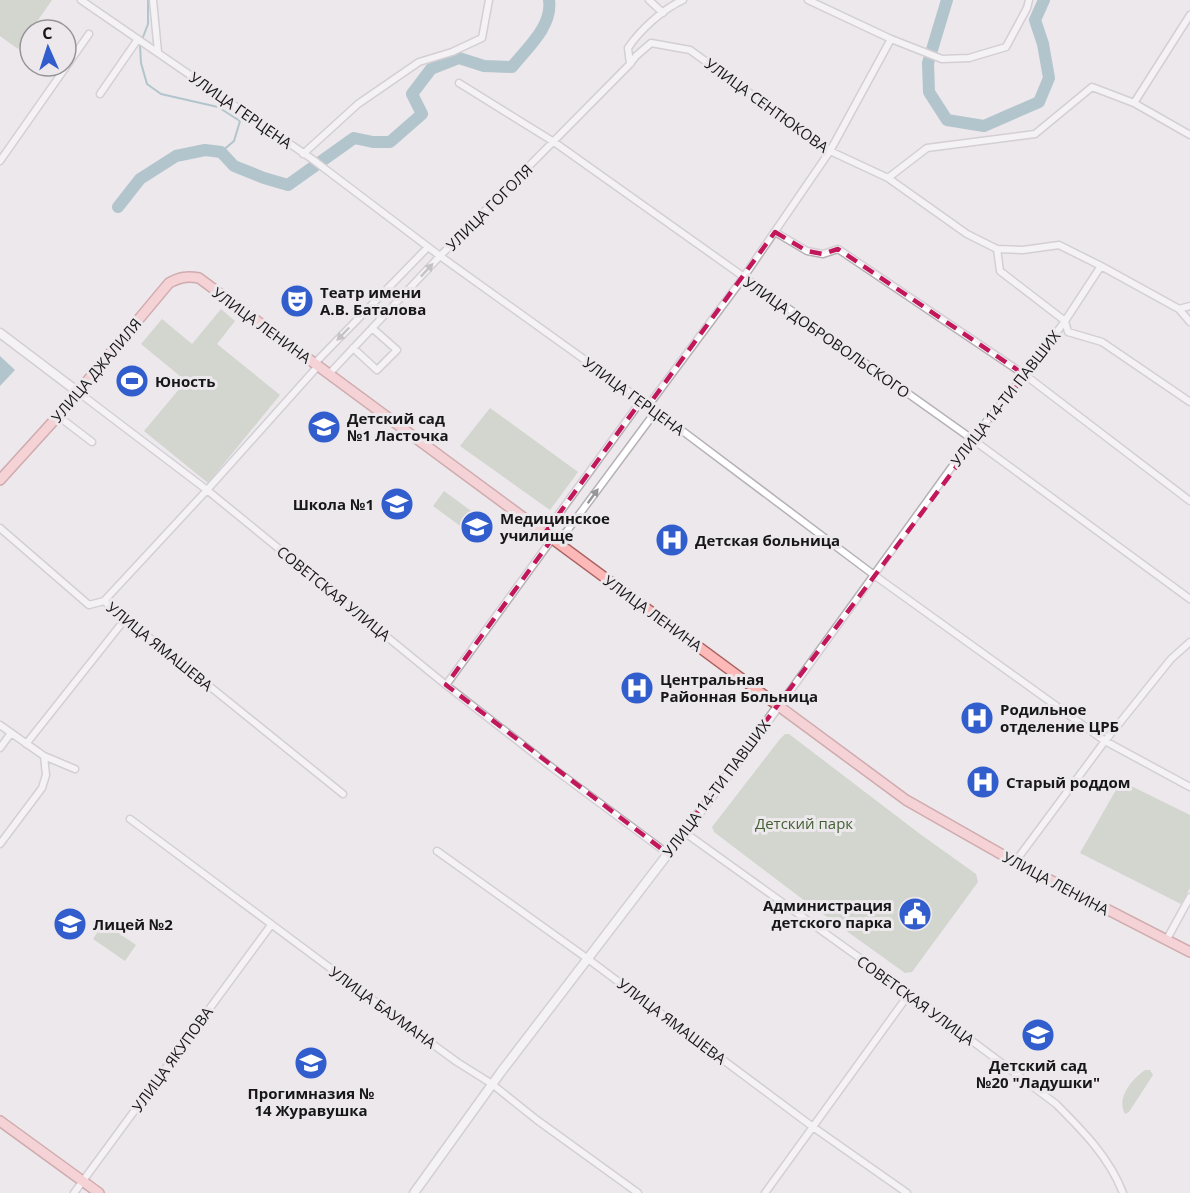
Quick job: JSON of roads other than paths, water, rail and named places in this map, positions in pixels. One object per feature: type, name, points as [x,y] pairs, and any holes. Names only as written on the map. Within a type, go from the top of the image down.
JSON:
[{"type":"main road","name":"УЛИЦА ДЖАЛИЛЯ","points":[[0,480],[58,416],[169,283],[188,276],[199,278]]},
{"type":"main road","name":"УЛИЦА ЛЕНИНА","points":[[199,278],[906,800],[1015,862],[1190,952]]},
{"type":"main road","points":[[0,1121],[99,1193]]},
{"type":"street","name":"УЛИЦА ГЕРЦЕНА","points":[[81,0],[312,159],[440,256],[656,411],[874,575],[1105,741],[1190,787]]},
{"type":"street","points":[[153,0],[158,52]]},
{"type":"street","points":[[303,154],[358,104],[419,62],[452,52],[482,38],[489,0]]},
{"type":"street","points":[[649,0],[663,14]]},
{"type":"street","points":[[630,64],[628,48],[635,37],[672,5],[683,0]]},
{"type":"street","points":[[808,0],[891,39],[942,59],[969,58],[1006,47],[1029,0]]},
{"type":"street","points":[[1134,103],[1190,15]]},
{"type":"street","points":[[0,161],[89,34]]},
{"type":"street","points":[[100,94],[138,39]]},
{"type":"street","points":[[648,406],[743,278],[830,151],[891,39]]},
{"type":"street","name":"УЛИЦА ГОГОЛЯ","points":[[329,374],[440,256],[651,43]]},
{"type":"street","name":"УЛИЦА СЕНТЮКОВА","points":[[651,43],[690,50],[830,151],[888,178],[967,234],[997,249]]},
{"type":"street","name":"УЛИЦА ДОБРОВОЛЬСКОГО","points":[[459,83],[554,142],[972,439],[1190,598]]},
{"type":"street","points":[[888,178],[927,148],[1035,134],[1092,87],[1134,103],[1190,135]]},
{"type":"street","points":[[775,232],[807,251],[823,254],[838,249],[1025,375],[1190,501]]},
{"type":"street","points":[[1190,322],[1179,309],[1059,245],[1023,250],[997,249],[1000,271],[1065,321],[1068,332],[1102,342],[1190,402]]},
{"type":"street","name":"УЛИЦА ГОГОЛЯ","points":[[104,601],[207,490],[316,365],[428,247]]},
{"type":"street","name":"УЛИЦА 14-ТИ ПАВШИХ","points":[[414,1193],[492,1084],[732,770],[972,439],[1025,375],[1065,321],[1101,266]]},
{"type":"street","points":[[1179,309],[1190,306]]},
{"type":"street","points":[[353,348],[378,370],[397,350],[372,328]]},
{"type":"street","name":"СОВЕТСКАЯ УЛИЦА","points":[[0,333],[207,490],[446,685],[667,853]]},
{"type":"street","points":[[552,539],[641,400]]},
{"type":"street","points":[[446,685],[552,539],[656,411]]},
{"type":"street","points":[[58,416],[92,442]]},
{"type":"street","name":"УЛИЦА ЯМАШЕВА","points":[[0,528],[88,605],[104,601],[343,794]]},
{"type":"street","points":[[26,744],[126,618]]},
{"type":"street","points":[[1015,862],[1105,741],[1171,659],[1190,642]]},
{"type":"street","points":[[0,724],[44,756],[75,769]]},
{"type":"street","points":[[0,748],[11,733]]},
{"type":"street","points":[[0,844],[42,788],[46,775],[44,756]]},
{"type":"street","name":"УЛИЦА БАУМАНА","points":[[130,819],[457,1062],[492,1084],[537,1120],[638,1193]]},
{"type":"street","name":"СОВЕТСКАЯ УЛИЦА","points":[[684,832],[909,994],[1056,1104],[1079,1126],[1103,1155],[1122,1190]]},
{"type":"street","name":"УЛИЦА ЯМАШЕВА","points":[[437,851],[588,958],[813,1127],[906,1193]]},
{"type":"street","points":[[1167,939],[1190,897]]},
{"type":"street","name":"УЛИЦА ЯКУПОВА","points":[[74,1193],[271,925]]},
{"type":"street","points":[[765,1193],[909,994]]},
{"type":"street","points":[[1114,1193],[1122,1190]]},
{"type":"water","points":[[0,356],[15,370],[0,386]]},
{"type":"waterway","points":[[148,0],[148,24],[140,45],[141,63],[147,84],[161,94],[218,107],[240,121],[234,141],[221,152]]},
{"type":"waterway","points":[[118,207],[140,179],[176,156],[205,150],[221,152],[234,166],[288,185],[354,138],[373,142],[390,142],[422,114],[412,94],[431,69],[459,58],[484,66],[512,67],[543,28],[549,10],[549,0]]},
{"type":"waterway","points":[[947,0],[928,63],[929,92],[947,120],[984,126],[1039,102],[1049,78],[1043,44],[1035,20],[1044,0]]},
{"type":"place","name":"Театр имени А.В. Баталова","points":[[297,301]]},
{"type":"place","name":"Юность","points":[[132,381]]},
{"type":"place","name":"Детский сад №1 Ласточка","points":[[324,427]]},
{"type":"place","name":"Школа №1","points":[[397,504]]},
{"type":"place","name":"Медицинское училище","points":[[477,527]]},
{"type":"place","name":"Детская больница","points":[[672,540]]},
{"type":"place","name":"Центральная Районная Больница","points":[[637,688]]},
{"type":"place","name":"Родильное отделение ЦРБ","points":[[977,718]]},
{"type":"place","name":"Старый роддом","points":[[983,782]]},
{"type":"place","name":"Администрация детского парка","points":[[915,914]]},
{"type":"place","name":"Лицей №2","points":[[70,924]]},
{"type":"place","name":"Детский сад №20 \"Ладушки\"","points":[[1038,1035]]},
{"type":"place","name":"Прогимназия № 14 Журавушка","points":[[311,1063]]},
{"type":"park label","name":"Детский парк","points":[[804,823]]}]
